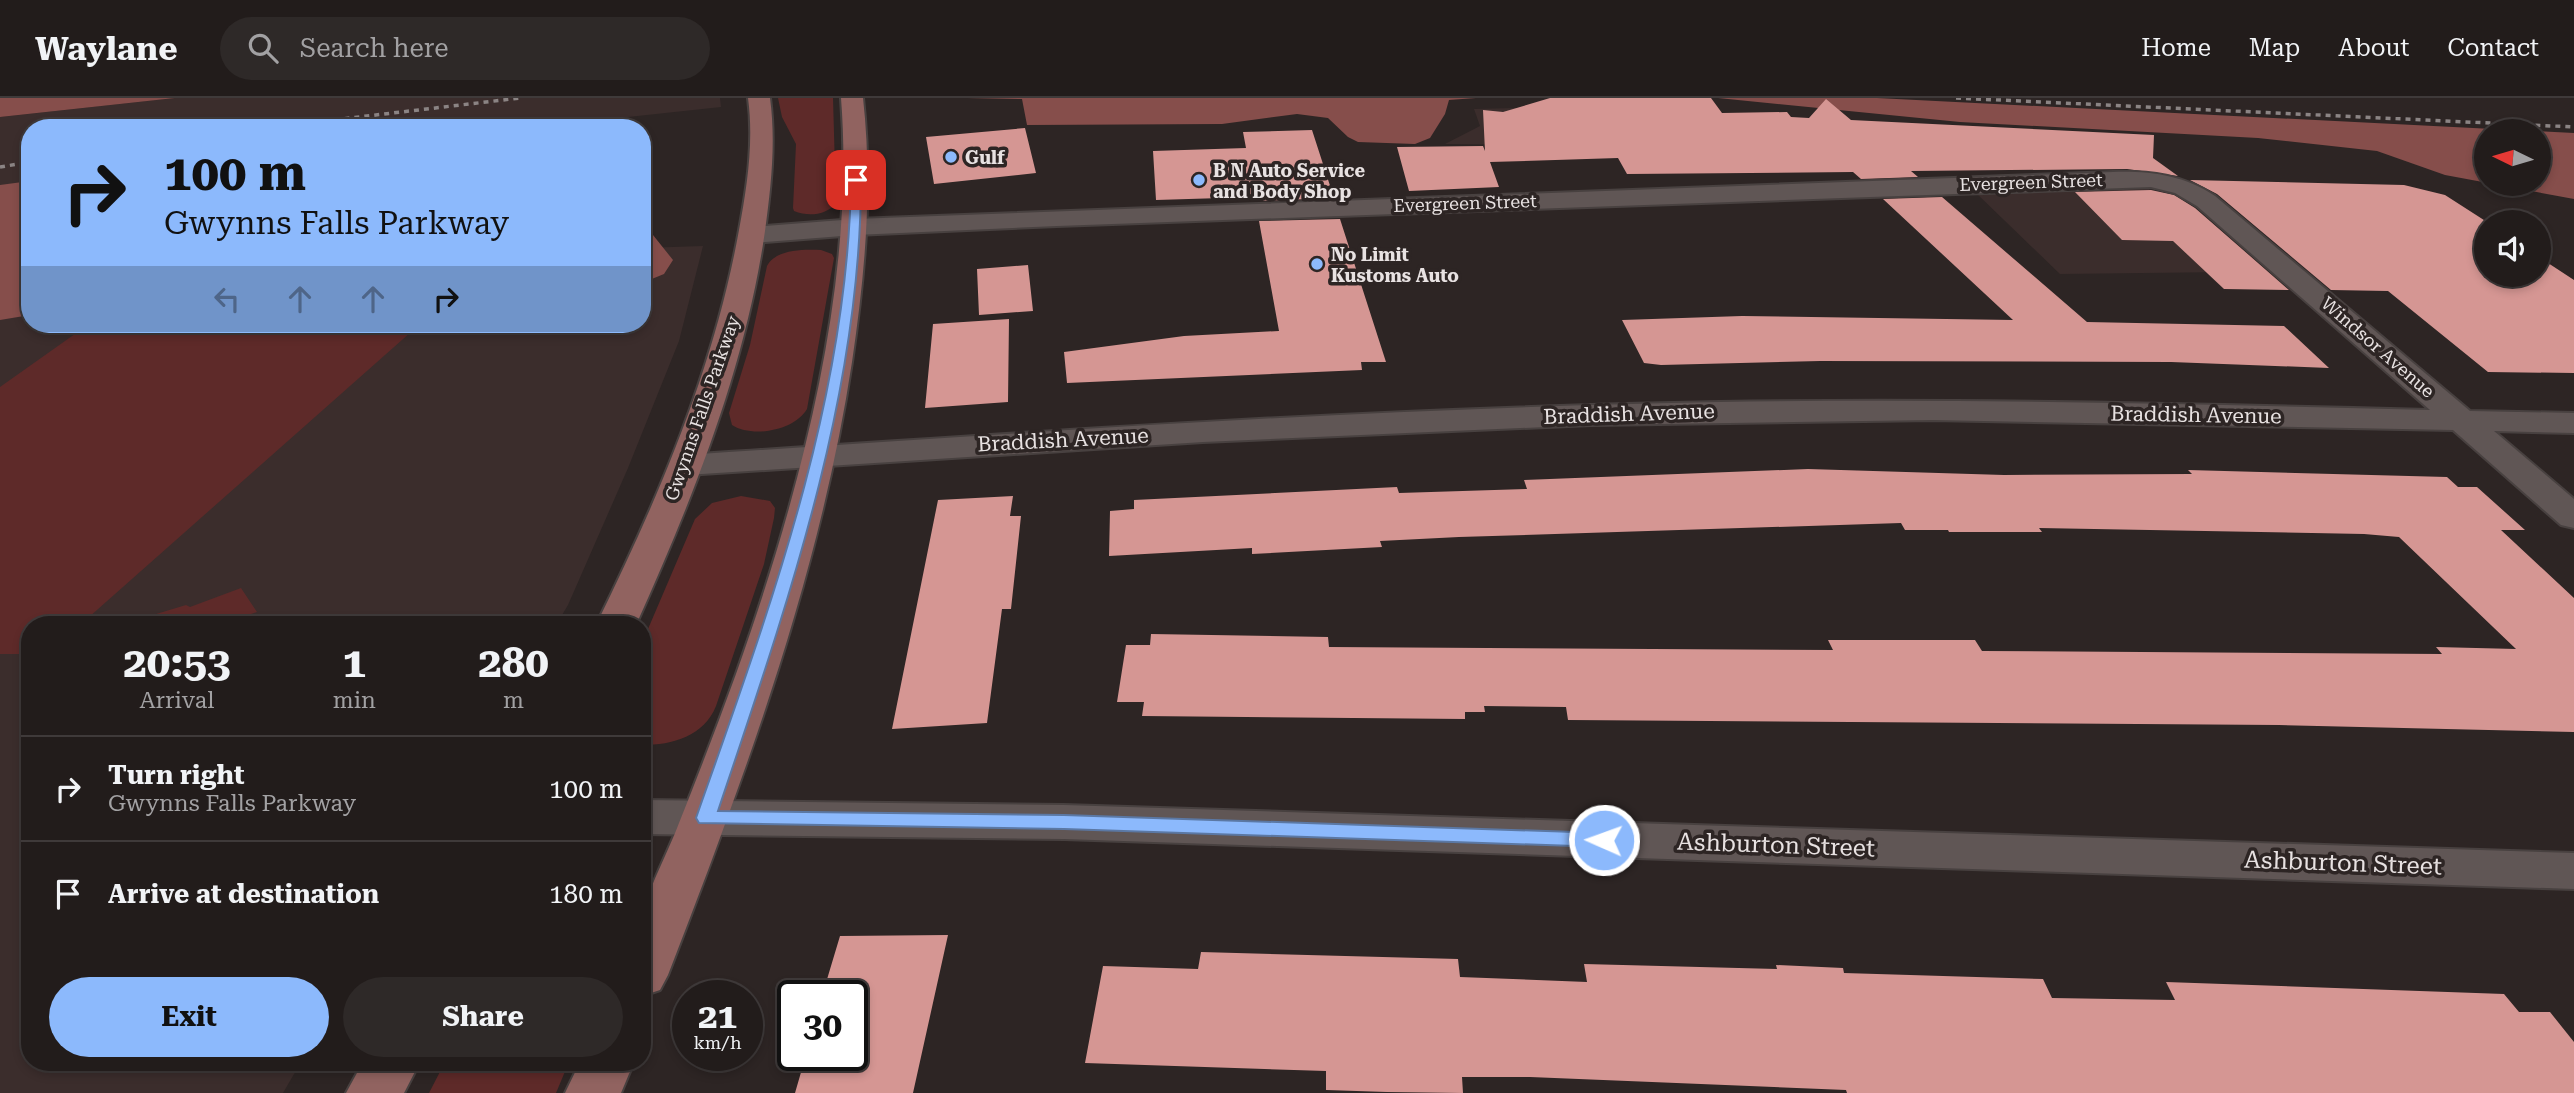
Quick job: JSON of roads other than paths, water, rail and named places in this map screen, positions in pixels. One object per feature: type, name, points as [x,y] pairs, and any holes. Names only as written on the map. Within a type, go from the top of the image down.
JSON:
[{"type":"main road","name":"Gwynns Falls Parkway","points":[[620,616],[686,465],[731,335],[752,235],[761,167],[759,98]]},
{"type":"main road","points":[[651,953],[706,818],[776,615],[819,456],[839,355],[855,227],[856,161],[852,98]]},
{"type":"main road","points":[[374,1093],[387,1071]]},
{"type":"main road","points":[[593,1093],[603,1071]]},
{"type":"street","name":"Evergreen Street","points":[[752,235],[855,227],[2113,179],[2178,183]]},
{"type":"street","name":"Windsor Avenue","points":[[2178,183],[2206,201],[2574,517]]},
{"type":"street","name":"Braddish Avenue","points":[[686,465],[1426,421],[1717,412],[1975,411],[2574,423]]},
{"type":"street","name":"Ashburton Street","points":[[651,817],[1064,822],[2574,871]]},
{"type":"railway","points":[[342,119],[520,98]]},
{"type":"railway","points":[[1956,98],[2574,127]]},
{"type":"railway","points":[[0,167],[21,164]]},
{"type":"place","name":"Gulf","points":[[951,157]]},
{"type":"place","name":"B N Auto Service and Body Shop","points":[[1199,180]]},
{"type":"place","name":"No Limit Kustoms Auto","points":[[1317,264]]}]
